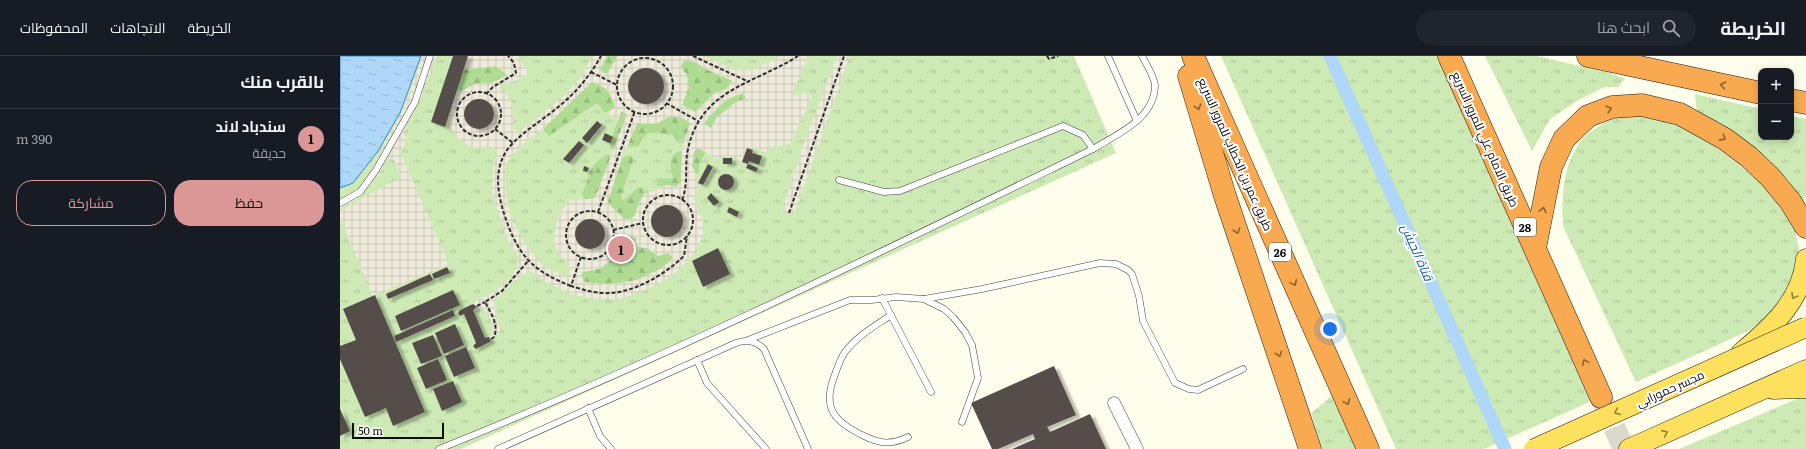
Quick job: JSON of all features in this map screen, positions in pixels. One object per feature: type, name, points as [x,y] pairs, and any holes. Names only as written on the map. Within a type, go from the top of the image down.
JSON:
[{"type":"highway","points":[[1183,56],[1225,196],[1310,449]]},
{"type":"highway","name":"طريق عمر بن الخطاب للمرور السريع","points":[[1192,56],[1368,449]]},
{"type":"highway","name":"طريق الامام علي للمرور السريع","points":[[1449,56],[1601,397]]},
{"type":"highway","points":[[1592,57],[1758,92]]},
{"type":"highway","points":[[1794,101],[1806,103]]},
{"type":"highway","points":[[1534,248],[1551,167],[1564,139],[1588,116],[1612,107],[1642,105],[1680,114],[1725,139],[1749,157],[1770,177],[1790,201],[1806,227]]},
{"type":"main road","points":[[1730,362],[1768,331],[1783,314],[1798,288],[1806,259]]},
{"type":"main road","name":"مجسر حمورابي","points":[[1534,449],[1806,327]]},
{"type":"main road","points":[[1629,449],[1806,370]]},
{"type":"main road","points":[[1763,390],[1806,388]]},
{"type":"street","points":[[1114,403],[1137,449]]},
{"type":"lane","points":[[340,203],[360,192],[376,170],[415,102],[430,56]]},
{"type":"lane","points":[[1108,56],[1137,121]]},
{"type":"lane","points":[[439,449],[525,415],[795,294],[1093,149],[1137,121],[1152,103],[1155,84],[1142,56]]},
{"type":"lane","points":[[839,180],[884,192],[900,191],[1063,126],[1083,135],[1093,149]]},
{"type":"lane","points":[[498,449],[736,343],[748,340],[850,300],[896,297],[924,299],[982,289],[1100,263],[1116,264],[1128,270],[1132,274],[1139,296],[1144,321],[1175,383],[1188,389],[1198,390],[1243,369]]},
{"type":"lane","points":[[882,298],[931,392]]},
{"type":"lane","points":[[924,299],[944,310],[953,317],[965,332],[972,345],[978,378],[962,422]]},
{"type":"lane","points":[[891,315],[865,332],[845,352],[829,388],[828,399],[832,413],[852,430],[858,433],[882,442],[895,443],[908,437]]},
{"type":"lane","points":[[748,340],[760,345],[764,349],[808,449]]},
{"type":"lane","points":[[697,360],[707,383],[766,449]]},
{"type":"lane","points":[[588,408],[600,436],[611,449]]},
{"type":"path","points":[[486,94],[493,87],[516,73],[514,63],[508,56]]},
{"type":"path","points":[[601,56],[582,85],[563,103],[513,143],[505,153],[499,168],[497,184],[499,200],[516,244],[528,261],[545,275],[571,286],[602,293],[615,292],[652,280],[668,270],[684,256],[687,236]]},
{"type":"path","points":[[657,60],[658,56]]},
{"type":"path","points":[[692,56],[747,81]]},
{"type":"path","points":[[682,200],[687,184],[688,149],[698,122],[711,105],[726,92],[798,56]]},
{"type":"path","points":[[789,213],[844,56]]},
{"type":"path","points":[[1047,56],[1049,58],[1058,56]]},
{"type":"path","points":[[648,58],[657,60],[670,73],[672,91],[666,103],[656,111],[647,113],[629,109],[618,94],[617,85],[623,68],[630,62],[648,58]]},
{"type":"path","points":[[591,72],[617,85]]},
{"type":"path","points":[[479,93],[486,94],[498,103],[501,116],[495,129],[489,134],[475,136],[463,129],[457,116],[461,102],[466,97],[479,93]]},
{"type":"path","points":[[666,103],[698,122]]},
{"type":"path","points":[[598,212],[635,111]]},
{"type":"path","points":[[495,129],[513,143]]},
{"type":"path","points":[[673,195],[682,200],[689,207],[693,217],[692,228],[687,236],[678,243],[668,245],[658,243],[649,237],[643,223],[643,218],[646,208],[652,200],[662,196],[673,195]]},
{"type":"path","points":[[583,211],[598,212],[610,221],[613,230],[612,243],[603,255],[596,258],[581,257],[569,248],[566,233],[567,226],[576,214],[583,211]]},
{"type":"path","points":[[613,230],[643,223]]},
{"type":"path","points":[[571,286],[581,257]]},
{"type":"path","points":[[476,306],[502,291],[528,261]]},
{"type":"path","points":[[485,302],[495,321],[496,333],[491,339]]},
{"type":"green space","points":[[421,56],[1074,56],[1116,153],[461,449],[340,449],[340,188],[353,183],[378,151],[400,113]]},
{"type":"green space","points":[[607,56],[618,56],[607,74],[603,73],[600,69]]},
{"type":"green space","points":[[1221,56],[1440,56],[1594,400],[1484,449],[1396,449]]},
{"type":"green space","points":[[1485,56],[1537,56],[1610,73],[1625,79],[1618,87],[1604,87],[1577,101],[1550,119],[1532,151]]},
{"type":"green space","points":[[685,60],[694,62],[731,80],[732,82],[726,89],[715,93],[695,112],[682,105],[688,83],[687,76],[682,68]]},
{"type":"green space","points":[[496,66],[505,72],[506,76],[491,83],[485,82],[461,91],[457,88],[464,70]]},
{"type":"green space","points":[[592,82],[600,85],[610,94],[615,107],[605,113],[597,103],[549,136],[544,131],[544,126]]},
{"type":"green space","points":[[743,93],[747,98],[736,102],[711,128],[704,124],[720,104]]},
{"type":"green space","points":[[1695,94],[1758,108],[1758,140],[1794,140],[1794,117],[1806,119],[1806,195],[1804,202],[1788,180],[1771,165],[1697,113]]},
{"type":"green space","points":[[621,111],[627,114],[614,150],[610,148],[610,143]]},
{"type":"green space","points":[[1630,111],[1658,114],[1708,141],[1761,182],[1784,206],[1794,226],[1799,249],[1798,267],[1795,281],[1768,317],[1746,332],[1636,382],[1563,226],[1562,215],[1564,182],[1574,151],[1580,142],[1590,132],[1610,120]]},
{"type":"green space","points":[[670,116],[683,118],[690,123],[683,140],[677,141],[672,134],[652,132],[646,135],[639,146],[629,147],[628,145],[637,123],[656,124]]},
{"type":"green space","points":[[698,148],[702,149],[705,153],[699,165],[699,172],[696,174],[692,166],[694,151]]},
{"type":"green space","points":[[682,151],[681,182],[676,187],[670,185],[657,186],[659,178],[671,179],[673,177],[671,161],[673,155]]},
{"type":"green space","points":[[607,154],[612,157],[595,198],[584,200],[582,194],[594,164]]},
{"type":"green space","points":[[629,155],[633,160],[621,197],[623,200],[625,199],[639,187],[642,188],[644,195],[633,217],[624,219],[609,204],[608,201],[622,158]]},
{"type":"green space","points":[[631,237],[637,238],[644,248],[647,248],[658,256],[668,253],[673,257],[657,272],[645,277],[620,283],[608,284],[585,282],[582,277],[582,272],[599,269],[611,260],[616,260],[623,252],[622,246],[625,239]]},
{"type":"green space","points":[[1332,396],[1359,449],[1322,449],[1311,413]]},
{"type":"green space","points":[[1806,396],[1806,449],[1679,449]]},
{"type":"shaded area","points":[[422,56],[436,56],[422,96],[403,134],[407,137],[401,154],[449,264],[373,296],[340,217],[340,211],[401,177],[394,160],[388,158],[378,176],[356,200],[340,209],[340,199],[358,188],[373,167],[407,100]]},
{"type":"shaded area","points":[[468,56],[518,56],[529,73],[515,81],[502,84],[499,88],[507,94],[512,104],[514,129],[519,132],[566,94],[581,77],[593,56],[607,56],[600,69],[603,73],[607,74],[618,56],[704,56],[733,69],[751,70],[782,56],[808,56],[792,95],[809,93],[812,98],[790,144],[774,147],[769,149],[767,153],[748,146],[742,162],[734,157],[727,156],[717,159],[698,148],[694,151],[692,166],[696,174],[698,191],[694,199],[703,222],[703,234],[696,251],[678,271],[659,284],[642,291],[623,298],[604,300],[573,295],[543,280],[532,272],[529,272],[521,275],[493,302],[500,330],[495,339],[491,341],[489,337],[494,333],[491,319],[483,307],[478,309],[473,304],[489,295],[508,281],[517,268],[519,257],[511,247],[504,231],[492,191],[493,168],[498,154],[497,150],[493,147],[477,148],[462,142],[453,131],[450,120],[452,105],[461,91],[477,83],[491,83],[506,76],[506,74],[496,66],[464,70]],"holes":[[[685,60],[695,62],[706,69],[731,80],[732,82],[726,89],[715,93],[700,109],[695,112],[682,105],[689,87],[687,76],[681,68],[681,65]],[[646,68],[652,69],[661,77],[664,89],[657,100],[646,104],[640,103],[630,95],[628,83],[634,73]],[[592,82],[597,83],[608,90],[615,105],[614,109],[607,113],[618,120],[621,112],[627,114],[595,198],[569,201],[558,216],[554,237],[555,245],[569,266],[570,272],[568,275],[563,275],[543,266],[524,242],[511,217],[507,201],[506,163],[530,138],[543,129]],[[743,93],[746,99],[736,102],[717,117],[711,128],[704,124],[725,100]],[[476,100],[486,102],[493,110],[492,121],[484,128],[474,128],[466,121],[464,116],[467,105]],[[670,116],[683,118],[690,123],[682,151],[681,182],[676,187],[666,185],[644,195],[639,202],[635,216],[630,219],[624,219],[609,204],[608,201],[622,158],[637,123],[656,124]],[[668,205],[675,207],[680,211],[683,218],[683,225],[679,231],[673,236],[666,237],[660,235],[654,230],[651,224],[651,216],[655,210],[661,206]],[[592,219],[602,225],[605,235],[600,245],[590,249],[585,248],[577,241],[576,230],[582,222]],[[631,237],[637,238],[635,243],[638,247],[647,248],[658,256],[668,253],[673,257],[671,261],[658,270],[637,280],[611,285],[585,282],[582,277],[582,272],[599,269],[611,260],[622,259],[624,256],[622,246],[625,239]]]},
{"type":"shaded area","points":[[837,56],[850,56],[794,215],[782,210],[804,143]]},
{"type":"water","points":[[340,56],[421,56],[400,113],[378,151],[353,183],[340,188]]},
{"type":"building","points":[[453,56],[468,56],[445,127],[431,122]]},
{"type":"building","points":[[646,68],[656,71],[661,76],[664,86],[661,96],[656,101],[646,104],[636,101],[631,96],[628,86],[631,76],[636,71]]},
{"type":"building","points":[[479,99],[489,104],[494,114],[489,124],[479,129],[469,124],[464,114],[469,104]]},
{"type":"building","points":[[597,121],[602,125],[587,143],[582,138]]},
{"type":"building","points":[[605,133],[613,137],[610,143],[602,140]]},
{"type":"building","points":[[579,141],[584,145],[569,163],[563,159]]},
{"type":"building","points":[[747,148],[753,150],[752,153],[762,156],[759,165],[749,161],[748,164],[742,162]]},
{"type":"building","points":[[723,158],[732,158],[732,164],[723,164]]},
{"type":"building","points":[[708,164],[713,167],[703,185],[698,183]]},
{"type":"building","points":[[748,164],[758,168],[756,172],[746,168]]},
{"type":"building","points":[[584,166],[589,168],[587,172],[583,171]]},
{"type":"building","points":[[723,174],[729,174],[734,179],[732,188],[729,190],[723,190],[718,185],[718,179]]},
{"type":"building","points":[[711,193],[719,202],[714,206],[707,198]]},
{"type":"building","points":[[664,205],[670,205],[680,212],[683,221],[682,227],[676,234],[670,237],[664,237],[654,230],[651,224],[651,218],[658,208]]},
{"type":"building","points":[[729,207],[739,212],[737,217],[727,212]]},
{"type":"building","points":[[590,219],[596,220],[604,228],[604,240],[596,248],[590,249],[584,248],[576,240],[575,234],[576,228],[584,220]]},
{"type":"building","points":[[718,248],[730,274],[703,287],[692,261]]},
{"type":"building","points":[[447,267],[450,273],[434,279],[432,274]]},
{"type":"building","points":[[430,274],[433,280],[388,299],[386,294]]},
{"type":"building","points":[[453,290],[460,305],[401,331],[395,316]]},
{"type":"building","points":[[375,295],[425,412],[393,426],[386,408],[365,417],[340,359],[340,346],[356,340],[343,309]]},
{"type":"building","points":[[473,304],[477,307],[473,310],[485,338],[489,337],[491,341],[476,349],[473,346],[476,343],[464,314],[460,316],[458,313],[460,310]]},
{"type":"building","points":[[453,310],[455,316],[396,342],[394,336]]},
{"type":"building","points":[[455,324],[464,345],[444,354],[435,333]]},
{"type":"building","points":[[433,335],[442,356],[421,364],[412,343]]},
{"type":"building","points":[[466,347],[475,368],[454,377],[445,356]]},
{"type":"building","points":[[438,359],[447,380],[426,389],[417,368]]},
{"type":"building","points":[[1054,366],[1076,415],[1047,427],[1050,432],[1090,414],[1106,449],[1012,449],[1035,439],[1033,434],[998,449],[992,449],[971,403]]},
{"type":"building","points":[[453,381],[462,402],[442,411],[433,389]]},
{"type":"building","points":[[340,409],[350,431],[340,436]]},
{"type":"waterway","name":"قناة الجيش","points":[[1330,56],[1505,449]]},
{"type":"tunnel","points":[[1601,397],[1624,449]]},
{"type":"place","name":"سندباد لاند","points":[[621,249]]}]
